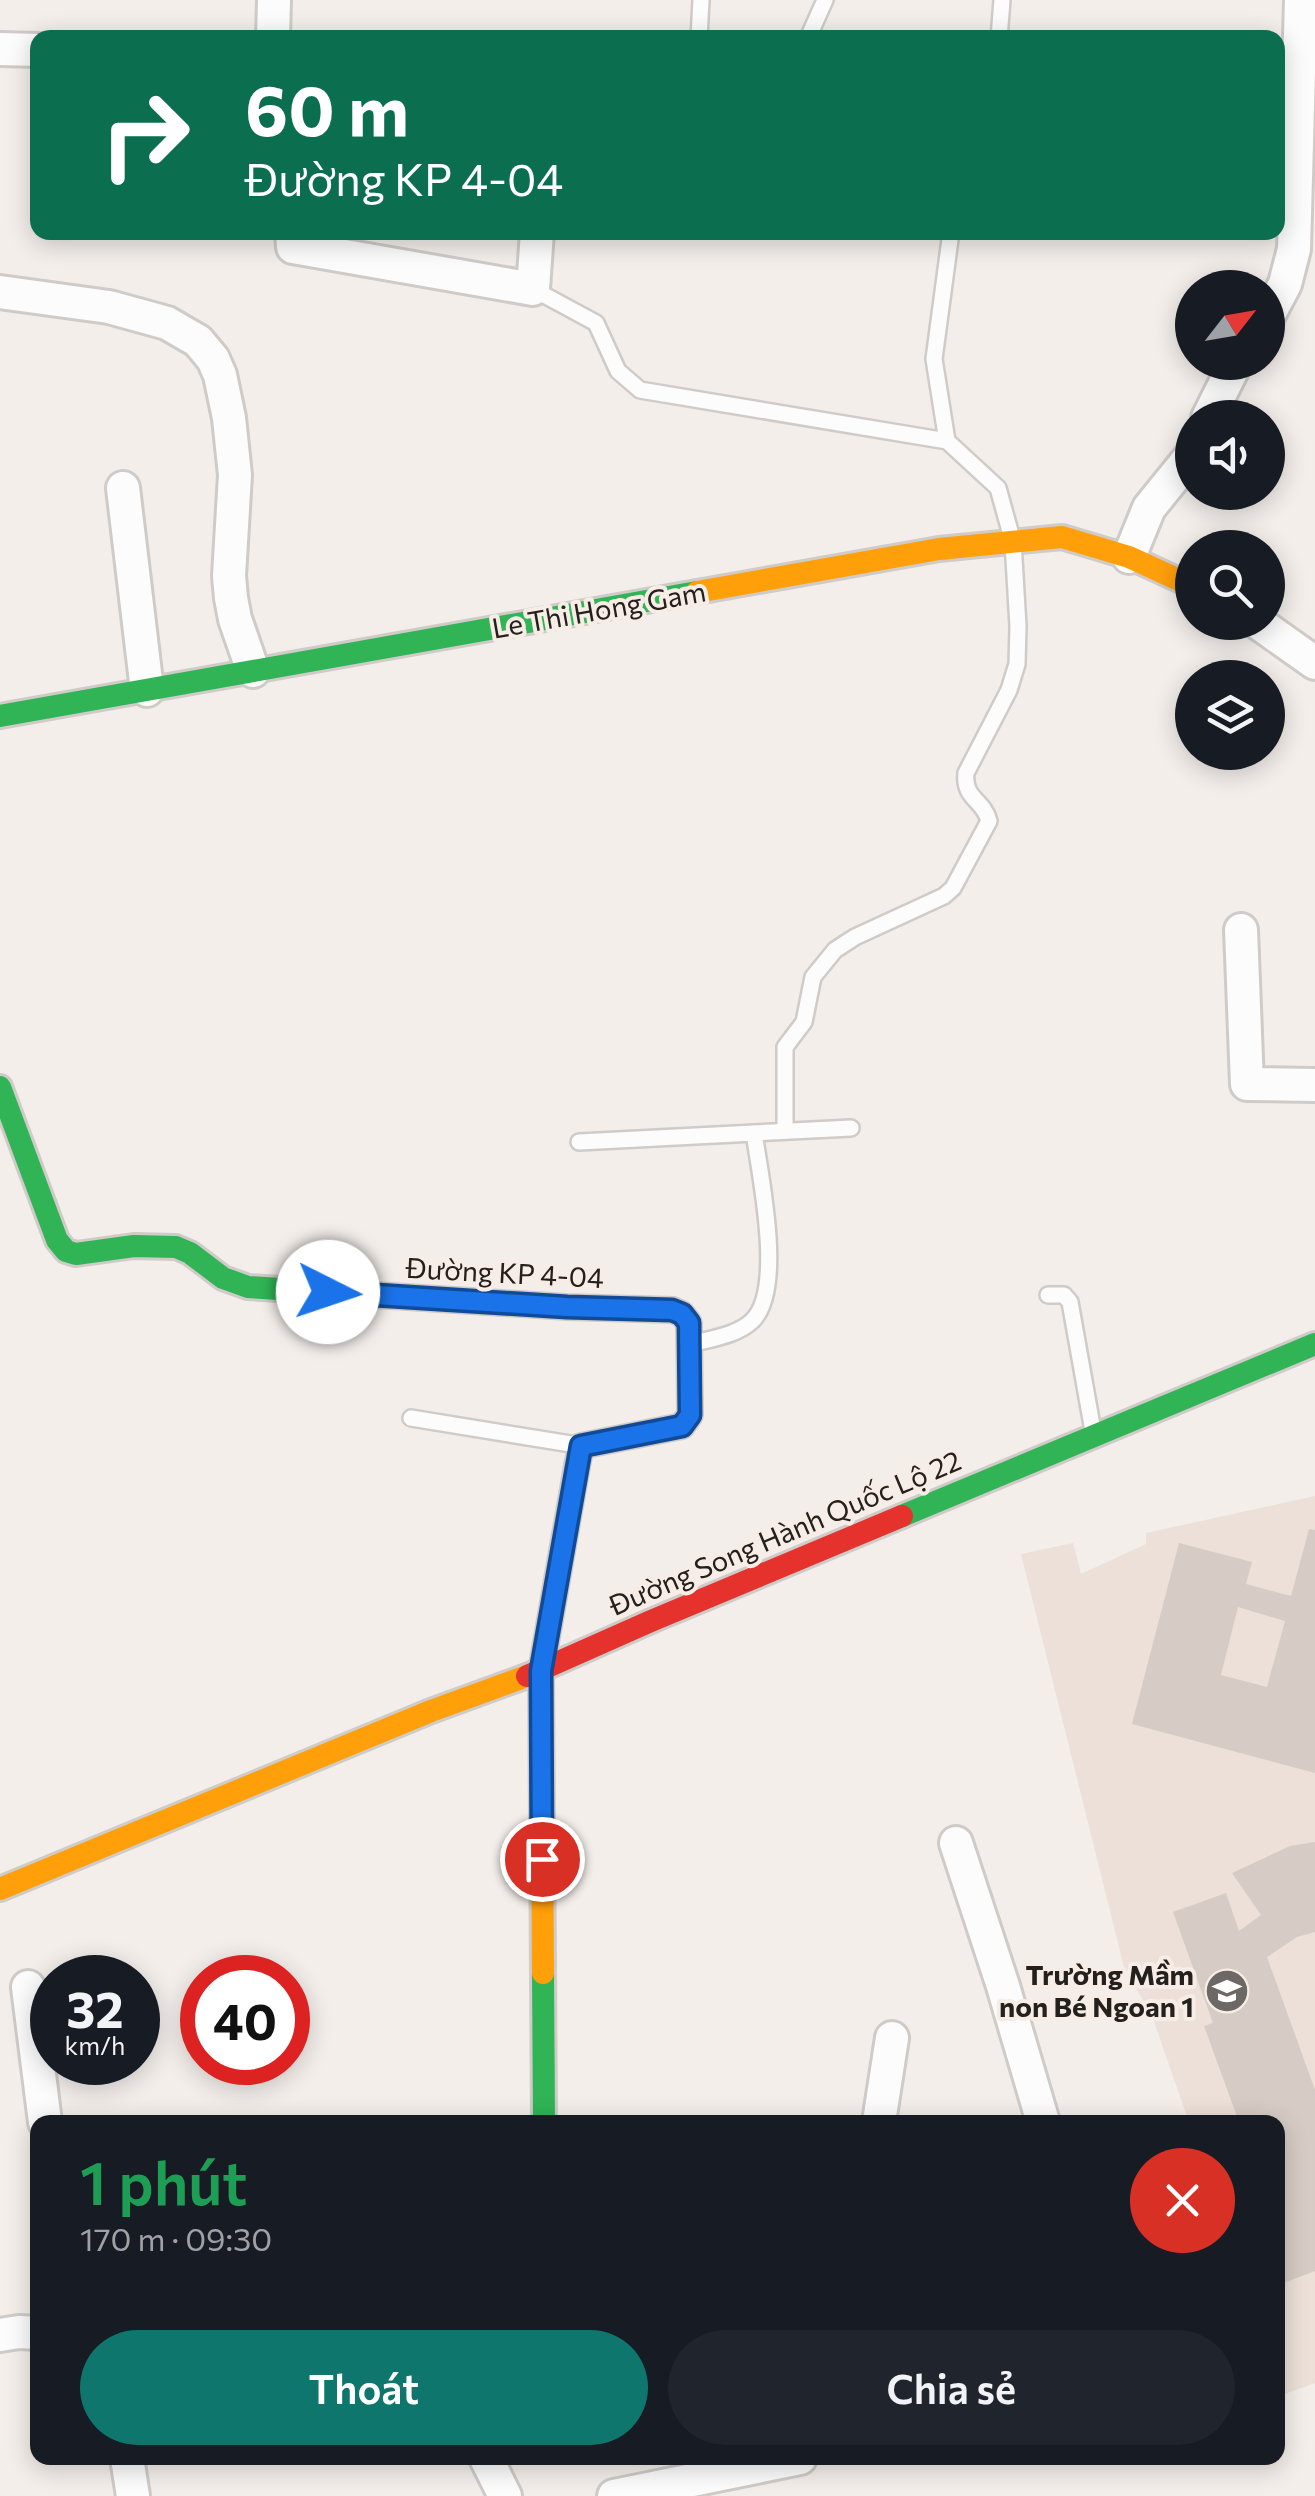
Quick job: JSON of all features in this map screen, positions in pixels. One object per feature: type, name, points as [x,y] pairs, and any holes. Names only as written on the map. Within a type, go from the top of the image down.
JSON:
[{"type":"street","points":[[274,0],[274,30]]},
{"type":"street","points":[[1285,284],[1305,251],[1298,188],[1300,0]]},
{"type":"street","points":[[0,49],[30,50]]},
{"type":"street","points":[[293,240],[293,247],[533,289],[536,240]]},
{"type":"street","points":[[0,292],[109,307],[167,323],[198,341],[213,359],[229,418],[234,475],[231,598],[253,671]]},
{"type":"street","points":[[1129,557],[1149,508],[1175,476]]},
{"type":"street","points":[[123,488],[147,690]]},
{"type":"street","name":"Le Thi Hong Gam","points":[[0,716],[939,549],[1062,537],[1129,557],[1175,578]]},
{"type":"street","points":[[1283,640],[1315,663]]},
{"type":"street","points":[[1242,930],[1247,1084],[1315,1085]]},
{"type":"street","name":"Đường KP 4-04","points":[[0,1087],[57,1240],[66,1251],[76,1254],[134,1246],[176,1247],[190,1252],[224,1278],[248,1288],[672,1310],[689,1323],[689,1344]]},
{"type":"street","points":[[544,2115],[541,1671],[581,1446],[682,1426],[690,1415],[689,1344]]},
{"type":"street","name":"Đường Song Hành Quốc Lộ 22","points":[[0,1889],[431,1711],[541,1671],[1315,1344]]},
{"type":"street","points":[[956,1843],[1041,2115]]},
{"type":"street","points":[[28,1987],[44,2115]]},
{"type":"street","points":[[880,2115],[892,2038]]},
{"type":"street","points":[[0,2335],[30,2333]]},
{"type":"street","points":[[129,2465],[133,2496]]},
{"type":"street","points":[[490,2465],[505,2496]]},
{"type":"street","points":[[614,2496],[766,2465]]},
{"type":"lane","points":[[699,30],[701,0]]},
{"type":"lane","points":[[812,30],[825,0]]},
{"type":"lane","points":[[999,30],[1002,0]]},
{"type":"lane","points":[[947,440],[934,359],[950,240]]},
{"type":"lane","points":[[533,289],[596,323],[618,371],[640,390],[947,440],[998,488],[1013,542],[1017,664],[1010,690],[966,773],[964,785],[988,814],[989,821],[954,888],[855,937],[835,950],[813,977],[804,1022],[785,1047],[784,1131]]},
{"type":"lane","points":[[579,1142],[851,1128]]},
{"type":"lane","points":[[689,1344],[738,1332],[755,1319],[766,1298],[770,1243],[754,1132]]},
{"type":"lane","points":[[1048,1295],[1064,1295],[1070,1302],[1094,1436]]},
{"type":"lane","points":[[411,1418],[581,1446]]},
{"type":"shaded area","name":"Trường Mầm non Bé Ngoan 1","points":[[1315,1496],[1315,2383],[1285,2394],[1285,2115],[1187,2115],[1152,2016],[1124,1967],[1021,1554],[1073,1543],[1081,1574],[1146,1544],[1146,1533]]},
{"type":"building","points":[[1309,1529],[1315,1530],[1315,1773],[1132,1724],[1179,1543],[1252,1562],[1246,1584],[1291,1596]],"holes":[[[1238,1607],[1285,1621],[1267,1687],[1221,1675]]]},
{"type":"building","points":[[1315,1842],[1315,1932],[1297,1937],[1267,1957],[1315,2090],[1315,2271],[1285,2282],[1285,2115],[1236,2115],[1204,2026],[1213,2023],[1173,1912],[1226,1893],[1239,1931],[1261,1915],[1232,1873],[1290,1846]]},
{"type":"traffic: fast","points":[[0,716],[697,592]]},
{"type":"traffic: fast","points":[[0,1087],[57,1240],[66,1251],[76,1254],[134,1246],[176,1247],[223,1278],[248,1287],[673,1310],[682,1314],[689,1323],[690,1415],[682,1426],[581,1446],[577,1466]]},
{"type":"traffic: fast","points":[[902,1516],[1315,1344]]},
{"type":"traffic: fast","points":[[543,1973],[544,2115]]},
{"type":"traffic: slow","points":[[697,592],[939,549],[1062,537],[1129,557],[1175,578]]},
{"type":"traffic: slow","points":[[543,1973],[541,1671],[577,1466]]},
{"type":"traffic: slow","points":[[0,1889],[431,1711],[527,1676]]},
{"type":"traffic: jam","points":[[527,1676],[902,1516]]},
{"type":"place","name":"Trường Mầm non Bé Ngoan 1","points":[[1227,1991]]},
{"type":"route","points":[[328,1292],[672,1310],[689,1323],[690,1415],[682,1426],[581,1446],[541,1671],[542,1859]]}]
